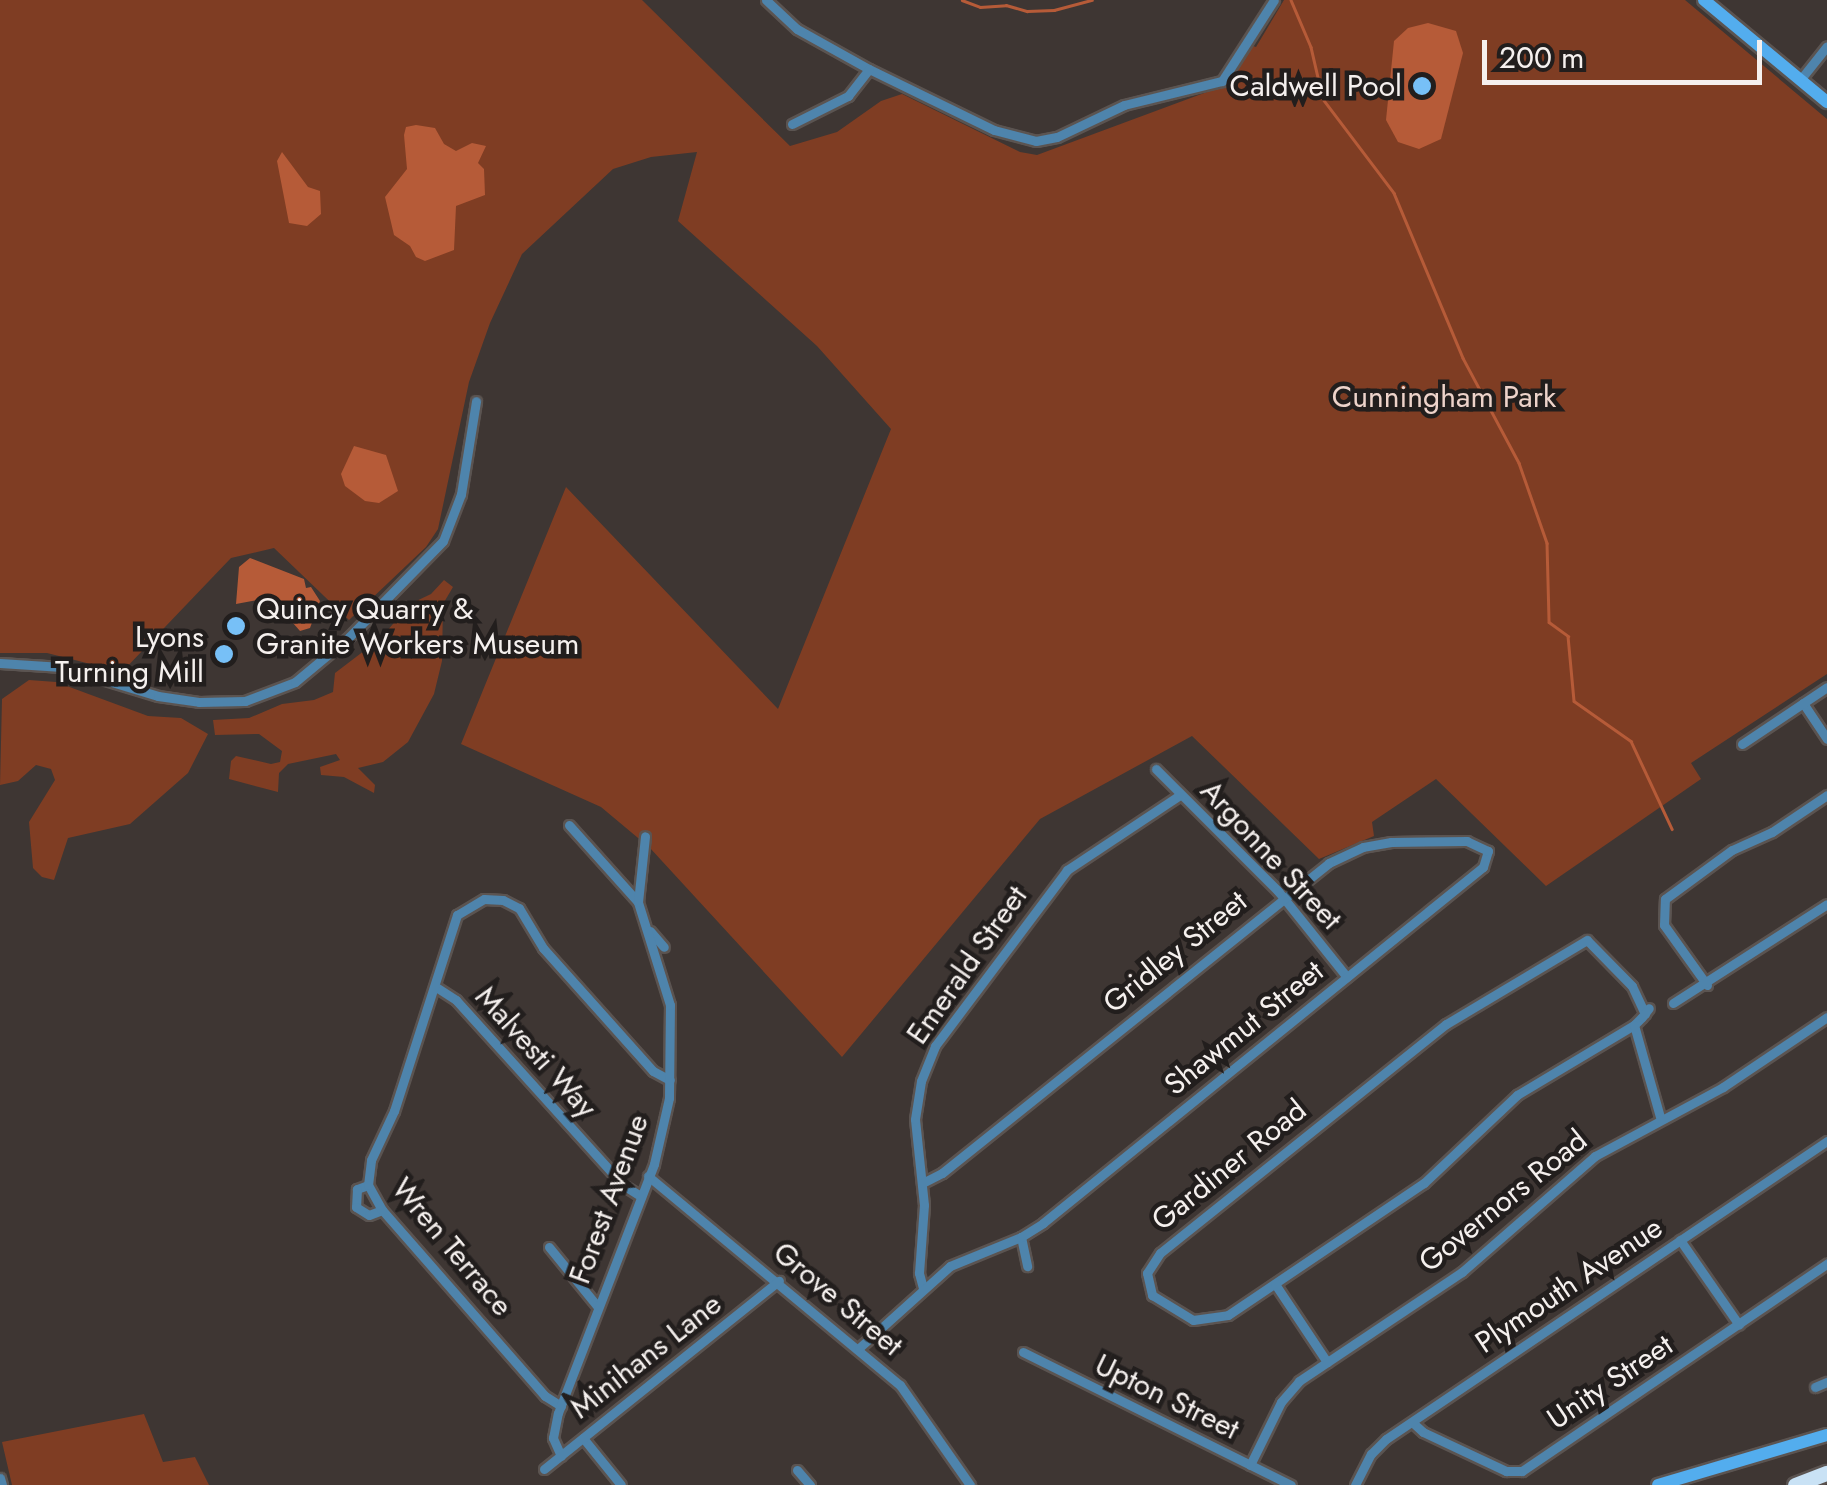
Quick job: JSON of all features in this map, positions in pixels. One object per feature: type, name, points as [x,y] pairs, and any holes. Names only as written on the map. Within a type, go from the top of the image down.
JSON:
[{"type":"highway","points":[[1796,1485],[1825,1478]]},
{"type":"main road","points":[[1704,0],[1827,102]]},
{"type":"main road","points":[[1658,1485],[1827,1436]]},
{"type":"street","points":[[766,0],[805,34],[869,69],[994,130],[1024,140],[1042,140],[1133,102],[1222,81],[1272,3],[1259,0]]},
{"type":"street","points":[[1800,80],[1827,46]]},
{"type":"street","points":[[792,124],[848,96],[869,69]]},
{"type":"street","points":[[0,662],[62,667],[158,696],[199,702],[245,701],[295,682],[349,637],[443,541],[461,494],[476,401]]},
{"type":"street","points":[[1742,744],[1827,687]]},
{"type":"street","points":[[1803,703],[1827,740]]},
{"type":"street","name":"Argonne Street","points":[[1156,769],[1284,896],[1346,977]]},
{"type":"street","name":"Emerald Street","points":[[924,1288],[918,1273],[922,1183],[916,1110],[927,1064],[940,1038],[1066,870],[1180,795]]},
{"type":"street","points":[[1707,985],[1664,924],[1665,899],[1732,850],[1772,832],[1827,795]]},
{"type":"street","points":[[569,825],[638,902]]},
{"type":"street","name":"Forest Avenue","points":[[561,1456],[553,1433],[648,1176],[663,1130],[670,1080],[670,1005],[638,902],[645,836]]},
{"type":"street","name":"Gridley Street","points":[[922,1183],[942,1173],[1284,896],[1338,858],[1372,844],[1467,841],[1488,851]]},
{"type":"street","name":"Shawmut Street","points":[[860,1348],[957,1262],[1021,1237],[1486,864],[1488,851]]},
{"type":"street","name":"Wren Terrace","points":[[561,1406],[546,1396],[382,1210],[368,1185],[371,1160],[394,1111],[457,914],[478,900],[509,902],[523,912],[544,948],[653,1071],[670,1080]]},
{"type":"street","points":[[1673,1003],[1707,985],[1827,904]]},
{"type":"street","points":[[648,930],[664,947]]},
{"type":"street","name":"Gardiner Road","points":[[1587,940],[1632,986],[1647,1011],[1634,1025],[1516,1095],[1430,1178],[1222,1318],[1199,1322],[1158,1303],[1149,1290],[1147,1273],[1160,1253],[1446,1024],[1587,940]]},
{"type":"street","name":"Malvesti Way","points":[[436,987],[456,1000],[622,1186],[639,1195]]},
{"type":"street","name":"Governors Road","points":[[1250,1465],[1285,1396],[1327,1362],[1462,1272],[1596,1156],[1729,1084],[1827,1017]]},
{"type":"street","points":[[1634,1025],[1660,1118]]},
{"type":"street","name":"Plymouth Avenue","points":[[1355,1485],[1376,1448],[1827,1141]]},
{"type":"street","name":"Grove Street","points":[[648,1176],[860,1348],[908,1393],[970,1485]]},
{"type":"street","points":[[368,1185],[355,1192],[356,1207],[369,1215],[382,1210]]},
{"type":"street","points":[[1021,1237],[1027,1266]]},
{"type":"street","points":[[1680,1240],[1738,1324]]},
{"type":"street","points":[[549,1248],[598,1307]]},
{"type":"street","name":"Unity Street","points":[[1412,1422],[1423,1432],[1506,1471],[1522,1471],[1827,1264]]},
{"type":"street","name":"Minihans Lane","points":[[544,1469],[779,1281]]},
{"type":"street","points":[[1275,1284],[1327,1362]]},
{"type":"street","name":"Upton Street","points":[[1023,1352],[1291,1485]]},
{"type":"street","points":[[1815,1387],[1827,1382]]},
{"type":"street","points":[[584,1438],[621,1485]]},
{"type":"street","points":[[797,1470],[810,1485]]},
{"type":"green space","name":"Cunningham Park","points":[[0,0],[642,0],[790,146],[837,132],[881,101],[902,94],[1020,152],[1037,155],[1223,86],[1250,45],[1256,47],[1284,0],[1685,0],[1827,119],[1827,674],[1691,763],[1701,779],[1546,886],[1436,779],[1372,822],[1374,836],[1319,859],[1192,736],[1040,819],[842,1057],[650,848],[601,807],[461,744],[566,487],[778,709],[891,429],[817,346],[678,221],[697,152],[651,157],[613,169],[522,254],[490,323],[469,382],[438,529],[426,547],[349,620],[274,548],[231,558],[122,672],[47,653],[0,653]]},
{"type":"green space","points":[[444,580],[453,587],[443,604],[442,661],[434,694],[408,742],[383,762],[358,768],[375,785],[374,793],[344,777],[321,775],[320,767],[340,760],[336,754],[288,764],[279,773],[278,792],[229,779],[231,761],[236,756],[271,764],[280,762],[282,751],[259,734],[215,735],[213,720],[249,718],[282,704],[314,700],[333,692],[335,673],[381,638],[410,604],[431,594]]},
{"type":"green space","points":[[29,680],[56,682],[148,716],[181,718],[208,734],[188,773],[130,824],[68,838],[54,880],[42,877],[33,868],[29,822],[55,780],[51,769],[36,765],[18,781],[0,785],[2,699]]},
{"type":"green space","points":[[144,1414],[163,1462],[195,1457],[209,1485],[12,1485],[2,1442]]},
{"type":"shaded area","name":"Caldwell Pool","points":[[1428,23],[1456,31],[1463,53],[1441,139],[1419,149],[1398,142],[1386,120],[1394,41],[1408,28]]},
{"type":"shaded area","points":[[406,127],[435,128],[444,144],[456,151],[472,143],[486,146],[478,163],[484,169],[485,195],[456,206],[454,250],[425,261],[394,235],[385,197],[407,169],[404,135]]},
{"type":"shaded area","points":[[282,152],[308,187],[320,191],[321,214],[307,226],[289,223],[277,161]]},
{"type":"shaded area","points":[[354,446],[386,455],[398,491],[379,503],[365,501],[345,486],[341,474]]},
{"type":"shaded area","points":[[250,558],[304,579],[306,588],[311,587],[320,601],[310,628],[300,631],[285,614],[296,608],[294,604],[267,598],[236,604],[239,567]]},
{"type":"waterway","points":[[962,0],[980,7],[1006,5],[1027,11],[1054,10],[1092,0]]},
{"type":"waterway","points":[[1291,0],[1311,47],[1323,99],[1394,193],[1463,358],[1519,463],[1547,543],[1549,622],[1568,636],[1574,701],[1631,741],[1672,829]]},
{"type":"place","name":"Caldwell Pool","points":[[1422,86]]},
{"type":"place","name":"Quincy Quarry & Granite Workers Museum","points":[[236,626]]},
{"type":"place","name":"Lyons Turning Mill","points":[[224,654]]}]
